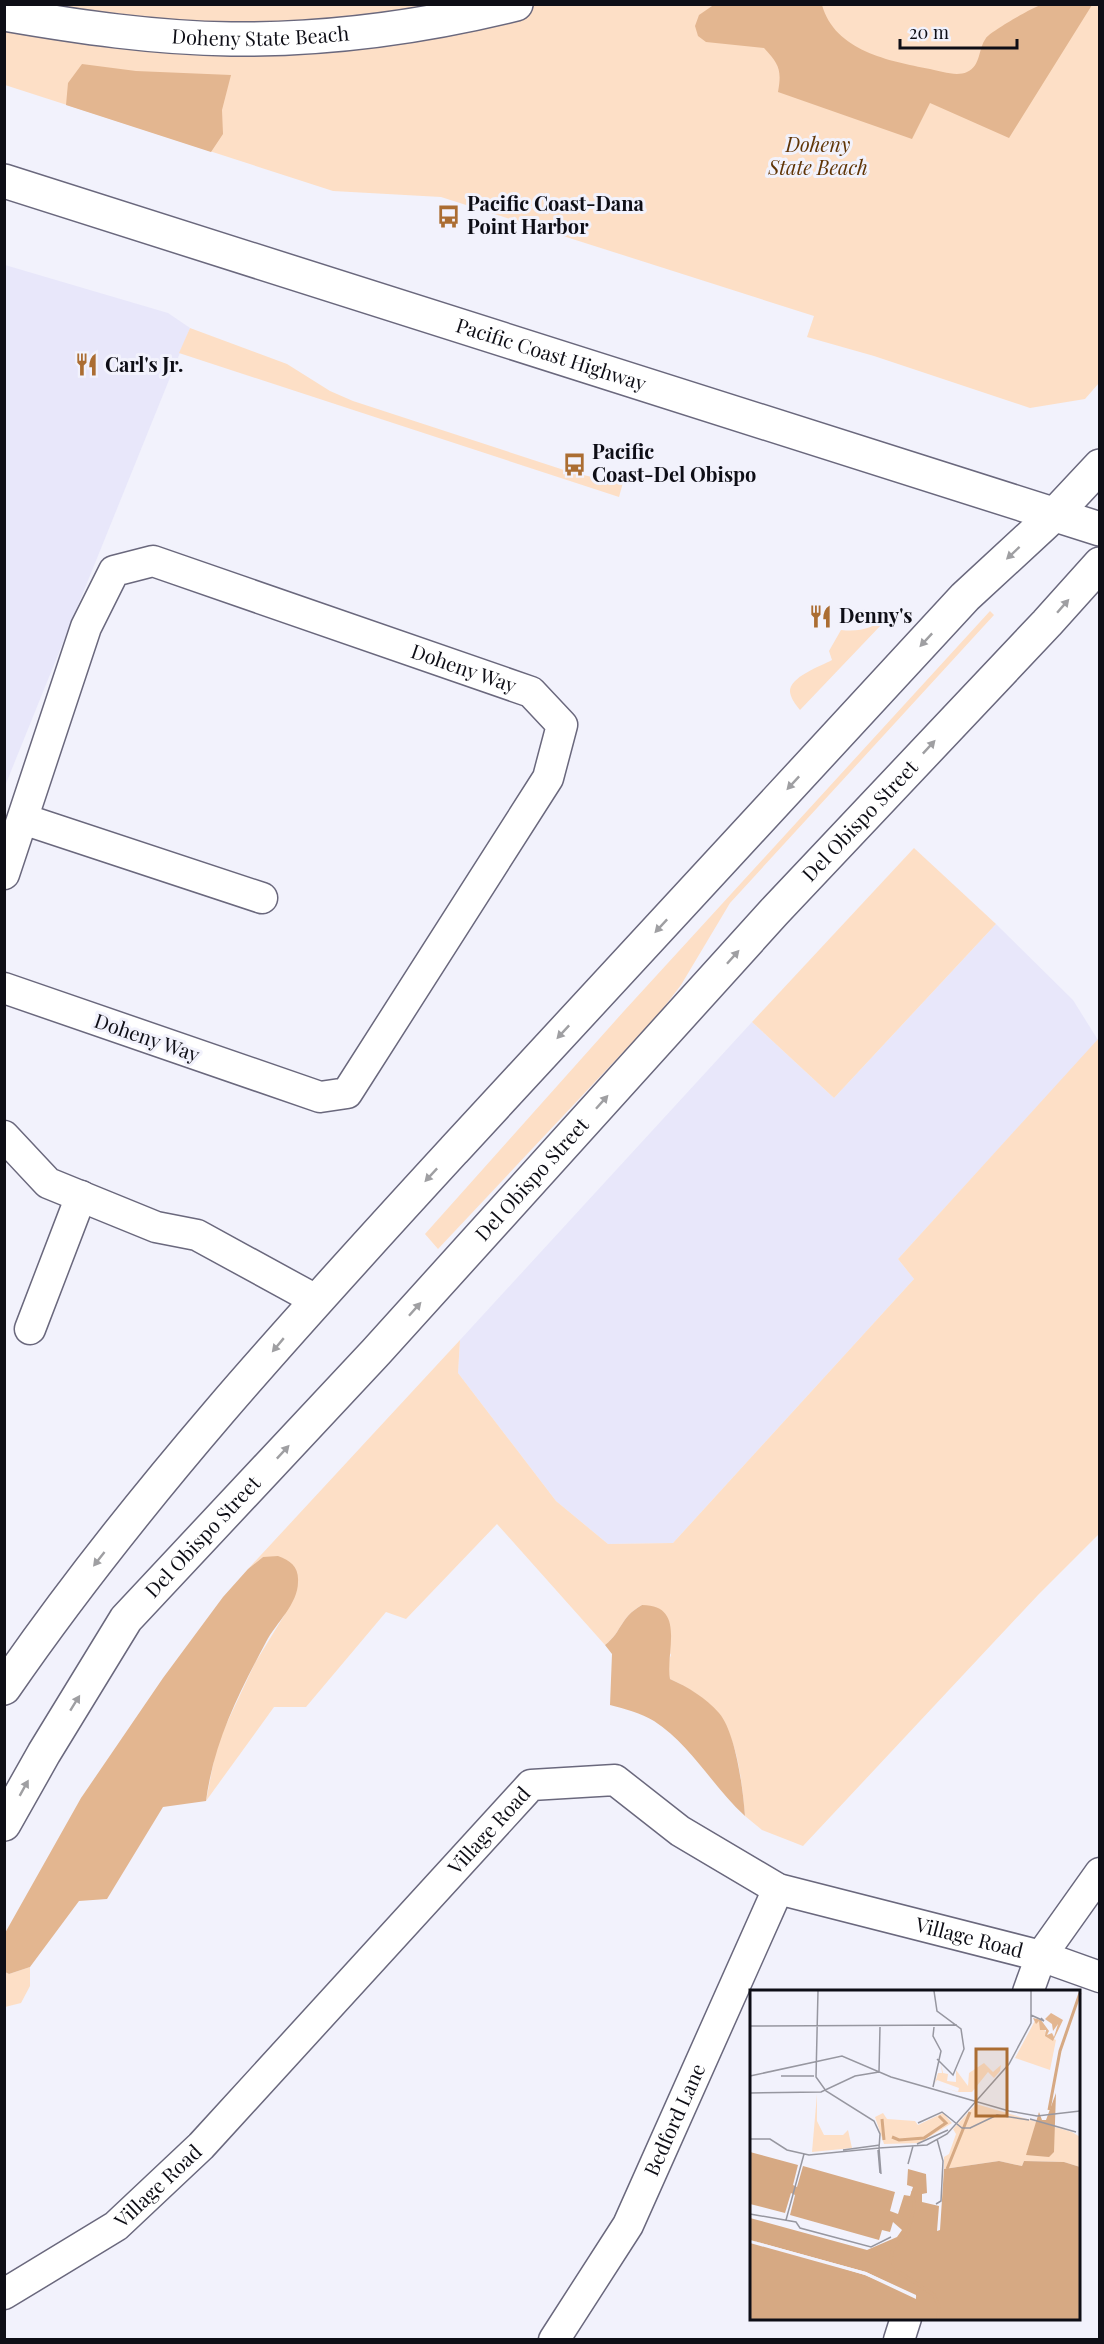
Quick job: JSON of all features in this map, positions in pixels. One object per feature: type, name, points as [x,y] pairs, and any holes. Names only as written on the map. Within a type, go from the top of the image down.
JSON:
[{"type":"main road","name":"Doheny State Beach","points":[[4,14],[72,15],[146,35],[232,39],[361,32],[454,19],[516,4]]},
{"type":"main road","name":"Pacific Coast Highway","points":[[4,181],[1100,528]]},
{"type":"main road","points":[[4,1688],[51,1621],[136,1513],[316,1300],[965,597],[1056,513],[1100,466]]},
{"type":"main road","name":"Del Obispo Street","points":[[4,1824],[44,1753],[126,1620],[376,1352],[774,912],[1100,564]]},
{"type":"street","name":"Doheny Way","points":[[4,874],[86,627],[114,571],[153,561],[531,692],[562,725],[548,778],[347,1093],[320,1097],[4,988]]},
{"type":"street","points":[[23,819],[262,898]]},
{"type":"street","points":[[4,1136],[48,1183],[156,1227],[197,1235],[316,1300]]},
{"type":"street","points":[[30,1329],[81,1196]]},
{"type":"street","name":"Village Road","points":[[4,2294],[116,2226],[201,2146],[531,1785],[615,1780],[680,1832],[778,1889],[1041,1956],[1100,1977]]},
{"type":"street","points":[[1029,1990],[1041,1956],[1100,1873]]},
{"type":"street","name":"Bedford Lane","points":[[554,2340],[628,2225],[778,1889]]},
{"type":"street","points":[[898,2340],[906,2320]]},
{"type":"shaded area","points":[[1053,3],[1092,5],[1009,138],[930,103],[912,139],[778,92],[780,78],[778,68],[764,48],[706,42],[698,36],[695,26],[699,15],[715,4],[822,5],[829,21],[839,33],[866,51],[898,62],[958,74],[967,72],[975,66],[983,42],[989,35],[1030,10]]},
{"type":"shaded area","points":[[82,64],[136,71],[231,75],[222,110],[223,134],[211,152],[66,105],[68,83]]},
{"type":"shaded area","points":[[5,265],[168,313],[190,328],[5,786]]},
{"type":"shaded area","points":[[996,924],[1073,1000],[1098,1040],[898,1259],[914,1279],[673,1543],[608,1544],[556,1501],[458,1373],[460,1340],[752,1022],[834,1098]]},
{"type":"shaded area","points":[[278,1556],[296,1568],[297,1590],[291,1606],[266,1642],[228,1719],[215,1758],[206,1801],[163,1807],[107,1899],[79,1901],[30,1967],[9,1974],[5,1972],[5,1933],[81,1798],[163,1678],[223,1597],[248,1569],[263,1557]]},
{"type":"shaded area","points":[[642,1605],[656,1607],[665,1613],[669,1622],[671,1632],[670,1679],[703,1698],[725,1722],[738,1762],[745,1816],[733,1805],[691,1754],[667,1731],[644,1716],[610,1705],[612,1654],[605,1645],[629,1615]]},
{"type":"green space","name":"Doheny State Beach","points":[[5,5],[1099,5],[1099,383],[1085,399],[1030,408],[874,356],[807,337],[814,316],[441,197],[333,191],[5,85]]},
{"type":"green space","points":[[190,328],[287,364],[330,391],[353,401],[567,471],[600,479],[624,479],[619,497],[179,353]]},
{"type":"green space","points":[[990,611],[994,615],[730,903],[681,985],[658,1015],[438,1249],[425,1234],[624,1011]]},
{"type":"green space","points":[[887,614],[882,624],[800,710],[791,697],[791,687],[800,677],[832,660],[829,651],[841,630],[872,626]]},
{"type":"green space","points":[[914,848],[996,924],[834,1098],[752,1022]]},
{"type":"green space","points":[[1099,1038],[1099,1534],[1038,1595],[803,1846],[762,1830],[745,1816],[740,1771],[729,1734],[720,1718],[708,1704],[670,1679],[667,1665],[671,1655],[642,1605],[629,1615],[605,1645],[497,1524],[406,1619],[386,1612],[306,1707],[274,1707],[206,1801],[217,1744],[255,1663],[285,1614],[263,1557],[248,1569],[460,1340],[458,1373],[556,1501],[608,1544],[673,1543],[914,1279],[898,1259]]},
{"type":"green space","points":[[30,1967],[30,1986],[21,2003],[5,2007],[5,1972],[9,1974]]},
{"type":"place","name":"Pacific Coast-Dana Point Harbor","points":[[449,216]]},
{"type":"place","name":"Carl's Jr.","points":[[87,365]]},
{"type":"place","name":"Pacific Coast-Del Obispo","points":[[574,464]]},
{"type":"place","name":"Denny's","points":[[821,616]]}]
